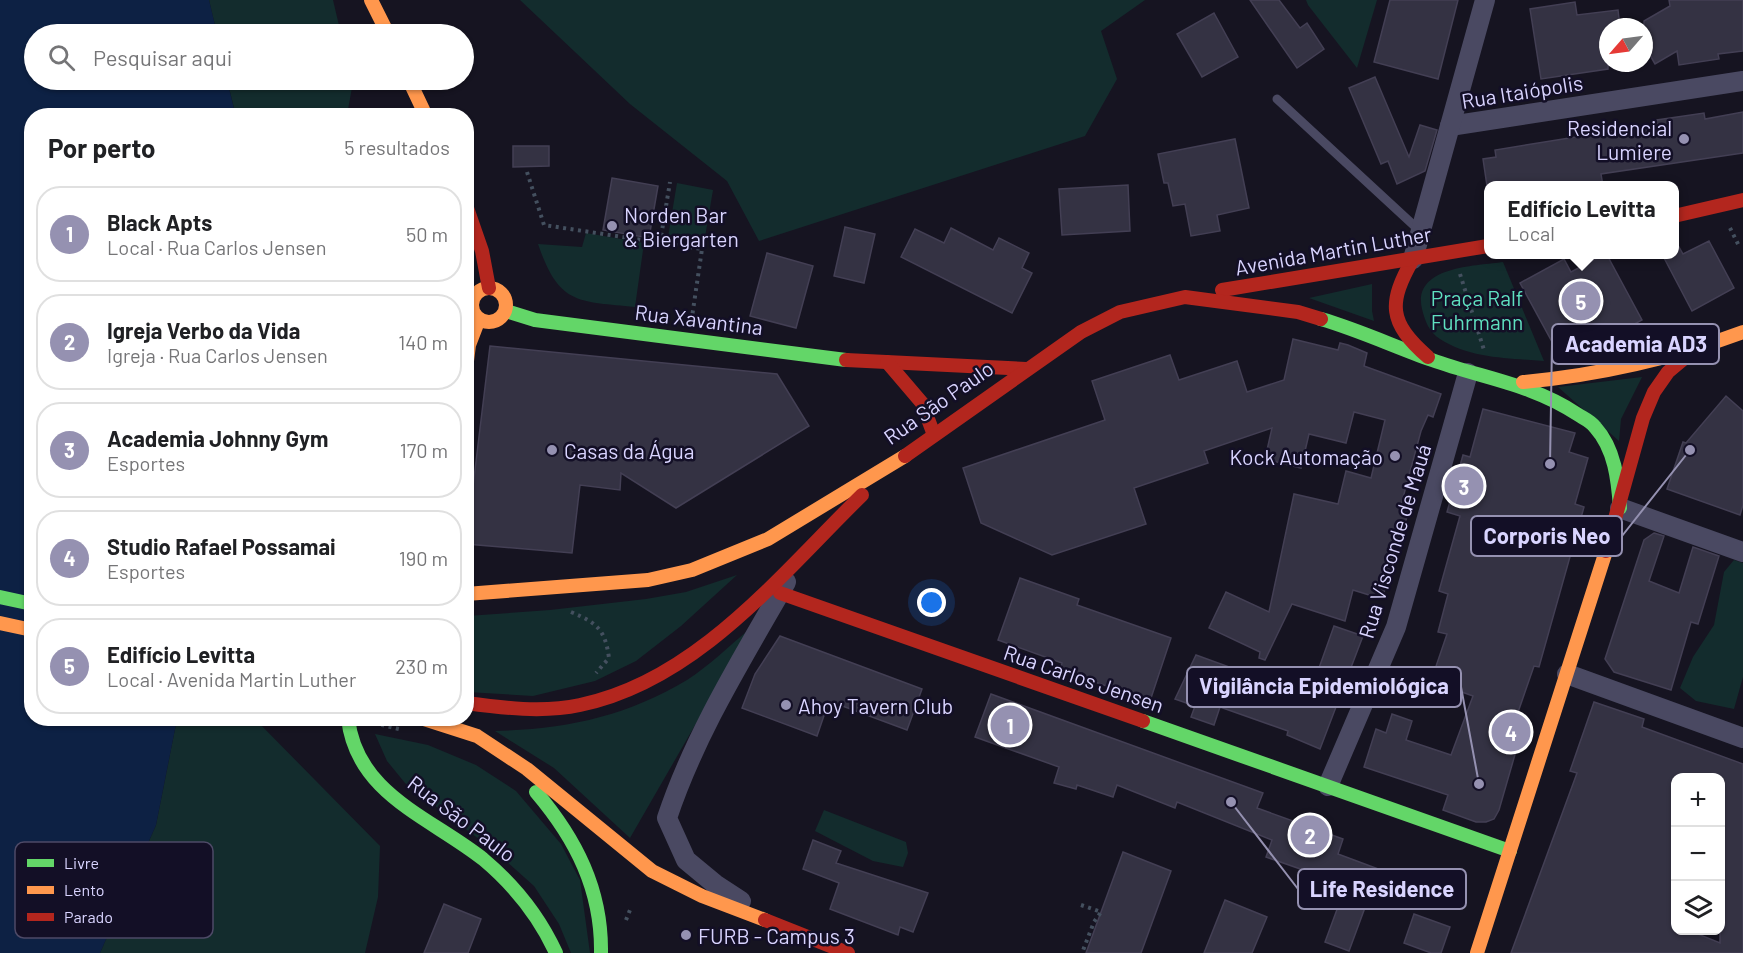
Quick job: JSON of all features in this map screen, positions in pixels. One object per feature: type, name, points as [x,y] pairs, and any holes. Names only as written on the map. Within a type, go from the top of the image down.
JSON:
[{"type":"main road","points":[[371,0],[383,24]]},
{"type":"main road","points":[[414,90],[422,108]]},
{"type":"main road","points":[[1679,215],[1743,200]]},
{"type":"main road","points":[[474,228],[482,251],[489,288]]},
{"type":"main road","name":"Avenida Martin Luther","points":[[1185,297],[1484,247]]},
{"type":"main road","name":"Rua São Paulo","points":[[1413,259],[1395,298],[1400,322],[1410,342],[1434,362]]},
{"type":"main road","points":[[474,299],[482,290],[489,288],[502,294],[506,311],[503,317],[492,323],[479,319],[474,314]]},
{"type":"main road","name":"Rua São Paulo","points":[[474,594],[648,580],[692,570],[729,556],[768,538],[902,458],[1081,332],[1120,312],[1185,297],[1298,312],[1352,328],[1434,362],[1468,373],[1514,383],[1555,399],[1595,426],[1610,451],[1618,476],[1620,508]]},
{"type":"main road","name":"Rua Xavantina","points":[[506,311],[535,320],[848,360],[1026,369]]},
{"type":"main road","points":[[474,332],[479,319]]},
{"type":"main road","name":"Rua São Paulo","points":[[1514,383],[1578,378],[1693,351],[1743,332]]},
{"type":"main road","name":"Rua São Paulo","points":[[1620,508],[1634,446],[1654,392],[1668,372],[1693,351]]},
{"type":"main road","points":[[887,362],[922,402],[934,435]]},
{"type":"main road","points":[[474,704],[531,709],[571,705],[629,689],[667,670],[697,650],[801,557],[902,458]]},
{"type":"main road","points":[[1477,953],[1620,508]]},
{"type":"main road","name":"Rua Carlos Jensen","points":[[780,593],[1510,851]]},
{"type":"main road","points":[[0,597],[24,602]]},
{"type":"main road","points":[[0,623],[24,628]]},
{"type":"main road","name":"Rua São Paulo","points":[[348,726],[357,754],[370,776],[397,801],[454,838],[505,879],[540,919],[556,953]]},
{"type":"main road","points":[[446,726],[477,736],[527,769],[652,871],[702,896],[848,953]]},
{"type":"main road","points":[[477,736],[540,797],[572,841],[584,865],[598,909],[601,953]]},
{"type":"street","points":[[1413,259],[1485,0]]},
{"type":"street","name":"Rua Itaiópolis","points":[[1450,126],[1743,81]]},
{"type":"street","name":"Rua Visconde de Mauá","points":[[1328,786],[1396,627],[1468,373]]},
{"type":"street","points":[[1620,508],[1743,552]]},
{"type":"street","points":[[783,928],[715,884],[686,860],[667,818],[676,790],[714,706],[801,557]]},
{"type":"street","points":[[1567,674],[1743,738]]},
{"type":"lane","points":[[1277,99],[1421,232]]},
{"type":"path","points":[[527,172],[544,225],[702,249],[688,338]]},
{"type":"path","points":[[660,243],[670,182]]},
{"type":"path","points":[[1729,226],[1739,246]]},
{"type":"path","points":[[1453,251],[1493,379]]},
{"type":"path","points":[[541,590],[564,609],[592,621],[606,638],[609,657],[599,671],[591,676]]},
{"type":"path","points":[[386,726],[411,732]]},
{"type":"path","points":[[1081,905],[1101,912],[1094,922],[1082,953]]},
{"type":"green space","points":[[209,0],[333,0],[339,24],[215,24]]},
{"type":"green space","points":[[520,0],[1145,0],[1101,31],[1117,79],[1085,136],[759,241],[727,181],[630,104]]},
{"type":"green space","points":[[1306,0],[1377,0],[1357,68],[1308,5]]},
{"type":"green space","points":[[230,90],[352,90],[348,108],[234,108]]},
{"type":"green space","points":[[677,183],[713,190],[704,243],[668,237]]},
{"type":"green space","points":[[586,233],[644,243],[635,307],[584,301],[563,289],[554,279],[538,244],[582,247]]},
{"type":"green space","name":"Praça Ralf Fuhrmann","points":[[1503,262],[1544,361],[1504,358],[1464,350],[1440,339],[1430,330],[1426,322],[1422,309],[1422,295],[1427,284],[1436,276],[1463,267]]},
{"type":"green space","points":[[1372,284],[1374,321],[1309,298]]},
{"type":"green space","points":[[1642,377],[1621,419],[1619,441],[1558,387]]},
{"type":"green space","points":[[1734,560],[1743,563],[1743,677],[1734,709],[1696,701],[1680,688],[1693,657],[1714,625],[1724,572]]},
{"type":"green space","points":[[737,575],[681,626],[636,661],[595,681],[533,696],[474,692],[474,615],[550,610],[686,592]]},
{"type":"green space","points":[[751,628],[630,838],[554,768],[495,731],[571,724],[618,712],[641,703],[687,680]]},
{"type":"green space","points":[[176,726],[262,726],[380,846],[378,897],[365,953],[100,953],[107,938],[213,938],[213,842],[149,842],[156,825]]},
{"type":"green space","points":[[375,734],[428,745],[476,765],[516,791],[561,844],[580,880],[590,953],[571,953],[559,924],[534,886],[496,852],[405,783],[387,761]]},
{"type":"green space","points":[[824,810],[906,842],[908,853],[903,867],[873,861],[815,831]]},
{"type":"water","points":[[0,0],[209,0],[215,24],[24,24],[24,90],[229,90],[234,108],[24,108],[24,726],[176,726],[156,825],[149,842],[15,842],[15,938],[107,938],[100,953],[0,953]]},
{"type":"building","points":[[1250,0],[1279,0],[1300,28],[1307,23],[1324,49],[1297,68]]},
{"type":"building","points":[[1390,0],[1458,0],[1438,79],[1374,62]]},
{"type":"building","points":[[1669,0],[1743,0],[1743,51],[1718,54],[1719,59],[1679,65],[1677,51],[1655,64],[1653,61],[1653,18],[1649,18],[1670,6]]},
{"type":"building","points":[[1575,2],[1577,15],[1618,10],[1619,18],[1599,18],[1599,70],[1541,79],[1530,9]]},
{"type":"building","points":[[1214,13],[1238,57],[1202,77],[1177,34]]},
{"type":"building","points":[[1375,77],[1409,157],[1420,125],[1437,130],[1425,171],[1397,184],[1388,161],[1381,164],[1349,88]]},
{"type":"building","points":[[1743,112],[1743,153],[1601,174],[1602,181],[1486,181],[1483,159],[1496,157],[1495,150],[1657,124],[1657,120],[1704,113],[1705,119]]},
{"type":"building","points":[[1235,139],[1249,208],[1217,215],[1220,231],[1191,236],[1185,204],[1173,206],[1168,183],[1164,183],[1158,154]]},
{"type":"building","points":[[513,146],[549,146],[549,166],[513,167]]},
{"type":"building","points":[[612,178],[658,186],[649,238],[603,230]]},
{"type":"building","points":[[1128,185],[1130,231],[1062,235],[1059,189]]},
{"type":"building","points":[[845,227],[875,234],[864,283],[834,276]]},
{"type":"building","points":[[951,228],[993,250],[999,238],[1029,253],[1022,268],[1032,273],[1012,313],[901,257],[915,229],[944,243]]},
{"type":"building","points":[[1709,241],[1734,288],[1692,311],[1665,259],[1679,259],[1679,247],[1683,254]]},
{"type":"building","points":[[767,253],[813,266],[796,328],[750,316]]},
{"type":"building","points":[[1564,259],[1571,272],[1595,259],[1609,259],[1642,320],[1587,350],[1581,338],[1557,351],[1520,283]]},
{"type":"building","points":[[1293,339],[1338,350],[1340,343],[1348,345],[1367,353],[1364,366],[1441,394],[1433,417],[1428,415],[1421,431],[1401,505],[1410,507],[1382,599],[1353,590],[1345,621],[1292,604],[1265,660],[1259,658],[1260,652],[1209,628],[1226,592],[1269,612],[1294,494],[1338,504],[1346,471],[1371,478],[1385,420],[1354,412],[1346,443],[1309,434],[1301,468],[1265,459],[1272,428],[1204,451],[1208,463],[1134,488],[1146,524],[1052,555],[981,523],[963,468],[1105,420],[1092,381],[1170,355],[1179,380],[1237,361],[1247,392],[1284,380]]},
{"type":"building","name":"Casas da Água","points":[[490,346],[777,374],[809,426],[676,508],[621,473],[620,490],[580,485],[572,553],[474,545],[474,478]]},
{"type":"building","points":[[1726,396],[1743,411],[1743,505],[1740,515],[1667,489],[1683,442],[1686,443]]},
{"type":"building","points":[[1483,409],[1575,433],[1569,452],[1588,458],[1575,504],[1584,507],[1539,667],[1534,666],[1516,718],[1527,722],[1518,744],[1499,810],[1494,819],[1476,822],[1443,810],[1448,795],[1364,767],[1376,729],[1386,733],[1392,714],[1412,721],[1406,740],[1451,755],[1473,696],[1431,681],[1447,634],[1438,632],[1448,594],[1439,591],[1460,516],[1447,512],[1463,455],[1470,457]]},
{"type":"building","points":[[1654,533],[1664,536],[1649,581],[1679,593],[1693,547],[1719,556],[1698,624],[1691,622],[1671,690],[1614,672],[1605,659],[1644,540]]},
{"type":"building","points":[[1020,578],[1079,599],[1077,605],[1171,638],[1150,701],[1060,670],[1062,663],[998,640]]},
{"type":"building","points":[[1334,626],[1363,636],[1320,749],[1287,735],[1288,731],[1220,707],[1214,725],[1191,717],[1195,706],[1175,699],[1196,655],[1309,696]]},
{"type":"building","points":[[780,636],[922,689],[907,730],[829,701],[817,736],[742,708],[755,674]]},
{"type":"building","points":[[991,694],[1263,793],[1257,808],[1343,839],[1338,854],[1405,879],[1396,904],[1370,894],[1349,951],[1325,942],[1346,885],[1266,857],[1272,840],[1177,802],[1175,808],[1117,785],[1113,797],[1077,785],[1076,789],[1054,783],[1059,767],[975,737]]},
{"type":"building","points":[[1594,702],[1644,719],[1642,727],[1743,764],[1743,953],[1511,953],[1577,773],[1570,771]]},
{"type":"building","points":[[813,840],[841,851],[836,863],[928,893],[913,932],[900,927],[898,935],[830,909],[839,883],[803,869]]},
{"type":"building","points":[[1123,852],[1171,871],[1141,953],[1086,953]]},
{"type":"building","points":[[1225,900],[1267,917],[1252,953],[1204,953]]},
{"type":"building","points":[[444,904],[481,919],[468,953],[424,953]]},
{"type":"building","points":[[1414,914],[1450,927],[1441,953],[1431,953],[1404,943]]},
{"type":"traffic: fast","points":[[506,311],[535,320],[846,360]]},
{"type":"traffic: fast","points":[[1321,319],[1432,360],[1525,388],[1560,404],[1587,420],[1602,436],[1611,455],[1620,508]]},
{"type":"traffic: fast","points":[[0,597],[24,602]]},
{"type":"traffic: fast","points":[[1143,721],[1510,851]]},
{"type":"traffic: fast","points":[[350,726],[354,744],[365,766],[380,785],[419,816],[462,844],[494,869],[534,914],[556,953]]},
{"type":"traffic: fast","points":[[536,792],[563,828],[584,866],[597,908],[601,953]]},
{"type":"traffic: slow","points":[[371,0],[383,24]]},
{"type":"traffic: slow","points":[[414,90],[422,108]]},
{"type":"traffic: slow","points":[[474,297],[482,289],[496,289],[505,298],[506,305]]},
{"type":"traffic: slow","points":[[474,313],[482,321],[496,321],[505,312],[506,305]]},
{"type":"traffic: slow","points":[[474,332],[479,319]]},
{"type":"traffic: slow","points":[[1523,382],[1579,375],[1662,358],[1743,332]]},
{"type":"traffic: slow","points":[[474,593],[648,580],[692,570],[768,539],[905,456]]},
{"type":"traffic: slow","points":[[1477,953],[1606,551]]},
{"type":"traffic: slow","points":[[0,623],[24,628]]},
{"type":"traffic: slow","points":[[446,726],[477,736],[527,769],[652,871],[702,896],[765,920]]},
{"type":"traffic: jam","points":[[1679,215],[1743,200]]},
{"type":"traffic: jam","points":[[474,228],[482,251],[489,288]]},
{"type":"traffic: jam","points":[[1222,290],[1484,247]]},
{"type":"traffic: jam","points":[[1413,259],[1399,288],[1396,311],[1405,333],[1428,357]]},
{"type":"traffic: jam","points":[[905,456],[1081,332],[1120,312],[1185,297],[1298,312],[1321,319]]},
{"type":"traffic: jam","points":[[1606,551],[1643,418],[1654,392],[1668,372],[1693,351]]},
{"type":"traffic: jam","points":[[846,360],[1026,369]]},
{"type":"traffic: jam","points":[[887,362],[922,403],[934,435]]},
{"type":"traffic: jam","points":[[474,704],[523,709],[552,709],[580,705],[622,692],[662,673],[699,649],[734,621],[862,495]]},
{"type":"traffic: jam","points":[[780,593],[1143,721]]},
{"type":"traffic: jam","points":[[765,920],[848,953]]},
{"type":"place","name":"Residencial Lumiere","points":[[1684,139]]},
{"type":"place","name":"Norden Bar & Biergarten","points":[[612,226]]},
{"type":"place","name":"Edifício Levitta","points":[[1581,301]]},
{"type":"place","name":"Casas da Água","points":[[552,450]]},
{"type":"place","name":"Corporis Neo","points":[[1690,450]]},
{"type":"place","name":"Kock Automação","points":[[1395,456]]},
{"type":"place","name":"Academia AD3","points":[[1550,464]]},
{"type":"place","name":"Academia Johnny Gym","points":[[1464,486]]},
{"type":"place","name":"Ahoy Tavern Club","points":[[786,705]]},
{"type":"place","name":"Black Apts","points":[[1010,725]]},
{"type":"place","name":"Studio Rafael Possamai","points":[[1511,732]]},
{"type":"place","name":"Vigilância Epidemiológica","points":[[1479,784]]},
{"type":"place","name":"Life Residence","points":[[1231,802]]},
{"type":"place","name":"Igreja Verbo da Vida","points":[[1310,835]]},
{"type":"place","name":"FURB - Campus 3","points":[[686,935]]}]
